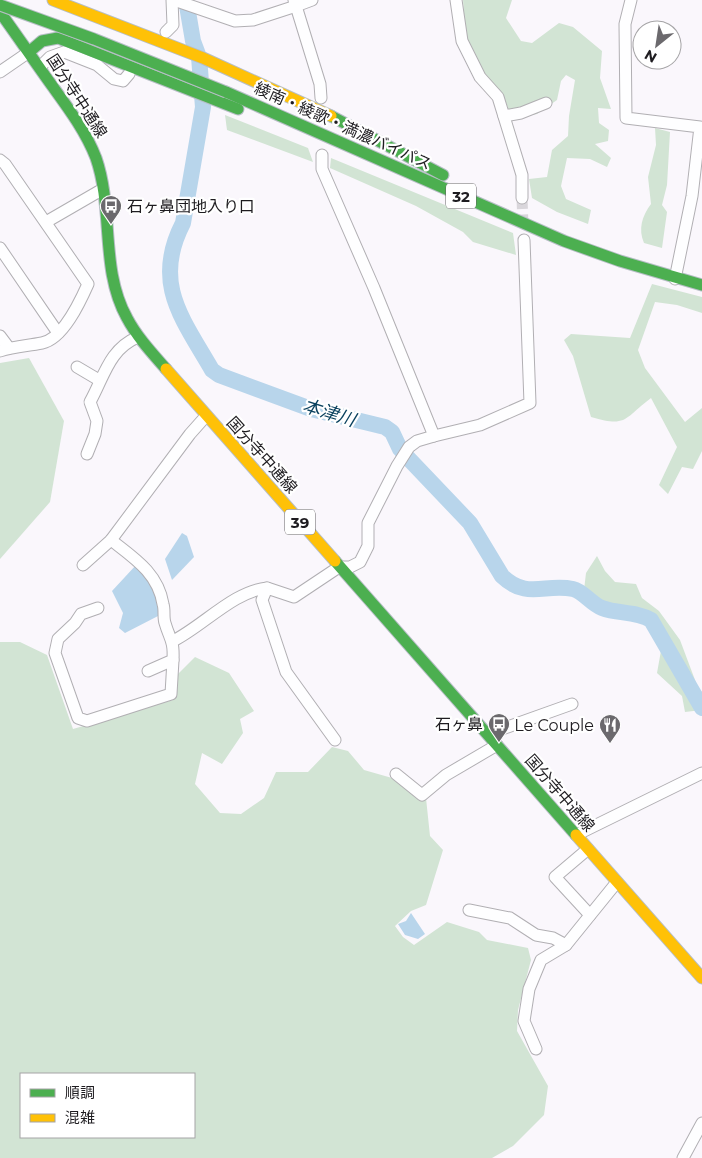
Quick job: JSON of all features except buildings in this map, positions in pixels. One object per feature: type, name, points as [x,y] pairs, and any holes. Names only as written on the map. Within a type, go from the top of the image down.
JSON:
[{"type":"main road","points":[[53,0],[173,45],[227,73]]},
{"type":"main road","name":"綾南・綾歌・満濃バイパス","points":[[42,7],[163,52],[227,73],[564,241],[675,279],[702,285]]},
{"type":"main road","points":[[1,12],[171,82],[225,98]]},
{"type":"main road","name":"綾南・綾歌・満濃バイパス","points":[[1,12],[94,39],[225,98],[442,181],[489,195]]},
{"type":"main road","name":"国分寺中通線","points":[[1,12],[40,67],[88,141],[100,170],[114,284],[125,316],[138,337],[702,978]]},
{"type":"main road","points":[[29,52],[47,39],[58,38],[68,41]]},
{"type":"main road","points":[[652,258],[694,270]]},
{"type":"street","points":[[166,32],[173,25],[174,0],[235,21],[253,20],[295,3],[312,0]]},
{"type":"street","points":[[456,0],[462,41],[480,78],[498,97],[522,174],[521,205]]},
{"type":"street","points":[[628,1],[625,24],[626,118],[700,127],[692,196],[675,279]]},
{"type":"street","points":[[295,3],[320,84],[321,98]]},
{"type":"street","points":[[0,72],[29,52]]},
{"type":"street","points":[[40,67],[50,57],[64,52],[97,65],[114,79],[123,81],[129,74]]},
{"type":"street","points":[[504,116],[521,113],[546,103]]},
{"type":"street","points":[[322,155],[322,169],[374,288],[434,436]]},
{"type":"street","points":[[0,160],[5,164],[88,284],[78,306],[58,333],[43,343],[4,350],[0,336]]},
{"type":"street","points":[[46,222],[103,189]]},
{"type":"street","points":[[173,641],[187,634],[249,592],[267,588],[294,597],[339,566],[350,567],[360,562],[368,546],[368,523],[397,466],[409,448],[417,442],[434,436],[480,425],[530,403],[524,240]]},
{"type":"street","points":[[0,248],[58,333]]},
{"type":"street","points":[[86,454],[95,434],[97,421],[90,402],[99,380],[112,356],[126,342],[138,337]]},
{"type":"street","points":[[77,367],[99,380]]},
{"type":"street","points":[[83,565],[111,540],[190,434],[206,416]]},
{"type":"street","points":[[98,608],[81,614],[76,623],[58,639],[55,653],[78,718],[87,721],[171,694],[173,641],[165,622],[163,603],[156,583],[146,568],[111,540]]},
{"type":"street","points":[[267,588],[262,600],[286,672],[335,740]]},
{"type":"street","points":[[148,671],[173,660]]},
{"type":"street","points":[[488,734],[572,704]]},
{"type":"street","points":[[396,774],[422,794],[446,775],[497,745]]},
{"type":"street","points":[[576,835],[585,829],[670,791],[702,773]]},
{"type":"street","points":[[588,848],[556,877],[590,915]]},
{"type":"street","points":[[536,1049],[524,1022],[529,989],[540,960],[566,945],[617,882]]},
{"type":"street","points":[[469,910],[510,918],[536,935],[553,938],[566,945]]},
{"type":"street","points":[[683,1158],[702,1124]]},
{"type":"green space","points":[[463,0],[512,0],[506,18],[521,41],[532,43],[559,23],[573,27],[602,51],[600,78],[611,109],[598,108],[599,123],[609,130],[608,141],[595,144],[611,158],[607,167],[590,159],[567,158],[561,186],[566,199],[591,210],[588,224],[557,212],[532,198],[529,179],[547,177],[552,150],[568,136],[575,80],[566,75],[561,81],[557,100],[537,114],[512,119],[504,97],[484,75],[466,41]]},
{"type":"green space","points":[[225,115],[308,148],[313,162],[227,130]]},
{"type":"green space","points":[[655,128],[670,132],[667,185],[662,205],[667,212],[662,248],[644,243],[641,233],[643,218],[651,204],[648,177],[656,145]]},
{"type":"green space","points":[[331,158],[513,233],[516,255],[473,242],[463,232],[416,206],[330,168]]},
{"type":"green space","points":[[652,284],[702,297],[702,313],[677,305],[655,302],[638,350],[645,368],[685,422],[702,408],[702,451],[693,469],[682,467],[668,494],[659,485],[677,447],[651,398],[630,416],[619,421],[591,417],[573,356],[564,340],[571,334],[630,338]]},
{"type":"green space","points":[[29,358],[64,421],[50,502],[0,559],[0,363]]},
{"type":"green space","points":[[597,556],[605,571],[615,582],[636,584],[642,598],[659,611],[680,640],[698,688],[702,692],[702,710],[685,712],[682,696],[657,673],[664,634],[657,625],[644,615],[606,606],[584,590],[586,573]]},
{"type":"green space","points":[[0,642],[20,642],[47,655],[73,729],[173,700],[177,675],[195,657],[229,673],[254,711],[240,719],[243,733],[222,764],[202,753],[195,784],[220,813],[241,814],[264,798],[276,772],[308,772],[332,747],[348,751],[364,770],[392,778],[426,798],[430,836],[443,850],[426,905],[411,911],[395,926],[403,937],[414,945],[447,922],[479,932],[487,940],[528,948],[531,960],[518,1010],[517,1031],[548,1086],[544,1115],[513,1146],[492,1158],[0,1158]]},
{"type":"water","points":[[182,533],[187,536],[194,557],[172,580],[165,559]]},
{"type":"water","points":[[137,564],[146,574],[153,587],[160,615],[125,633],[119,628],[123,613],[112,591]]},
{"type":"water","points":[[411,913],[425,934],[418,939],[405,935],[398,924],[406,921]]},
{"type":"waterway","name":"本津川","points":[[186,0],[193,41],[199,57],[203,107],[183,223],[174,244],[170,264],[171,282],[181,316],[212,370],[219,375],[311,409],[385,427],[392,432],[400,449],[470,523],[502,576],[511,583],[528,589],[563,588],[577,590],[602,608],[639,615],[651,620],[702,708]]},
{"type":"tunnel","points":[[522,198],[523,225]]},
{"type":"traffic: fast","points":[[0,5],[94,39],[226,92]]},
{"type":"traffic: fast","points":[[0,12],[71,112],[92,148],[105,198],[110,260],[113,280],[119,299],[135,332],[166,369]]},
{"type":"traffic: fast","points":[[29,52],[42,41],[58,38],[238,109]]},
{"type":"traffic: fast","points":[[226,92],[564,241],[620,261],[702,285]]},
{"type":"traffic: fast","points":[[331,116],[443,175]]},
{"type":"traffic: fast","points":[[335,561],[576,835]]},
{"type":"traffic: slow","points":[[53,0],[203,58],[331,116]]},
{"type":"traffic: slow","points":[[166,369],[335,561]]},
{"type":"traffic: slow","points":[[576,835],[702,978]]},
{"type":"place","name":"石ヶ鼻団地入り口","points":[[111,225]]},
{"type":"place","name":"石ヶ鼻","points":[[499,743]]},
{"type":"place","name":"Le Couple","points":[[610,744]]}]
